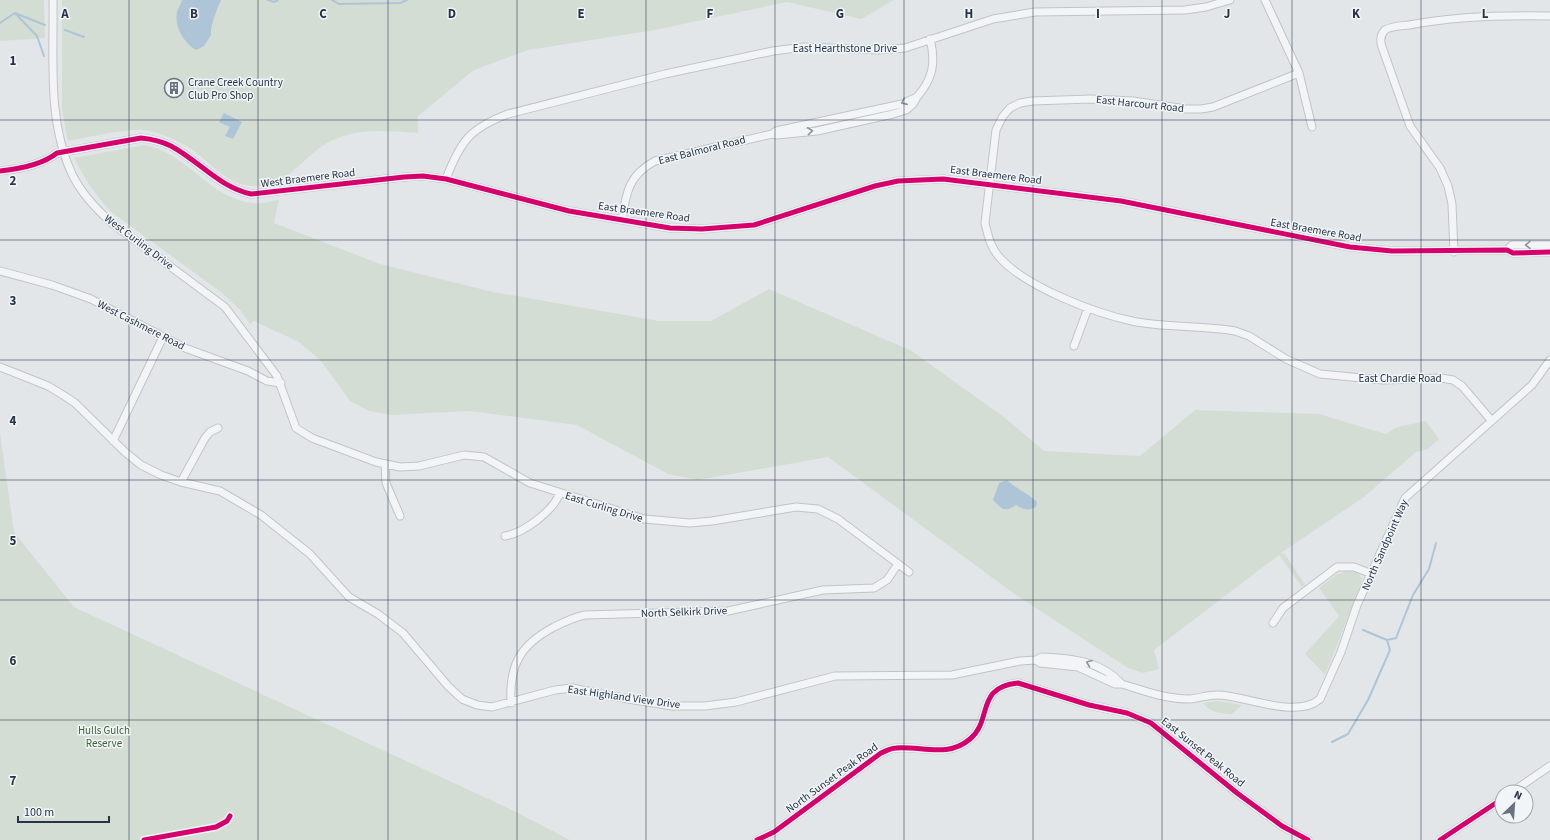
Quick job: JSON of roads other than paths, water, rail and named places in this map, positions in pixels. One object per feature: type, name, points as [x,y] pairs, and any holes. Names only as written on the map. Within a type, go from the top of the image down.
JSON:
[{"type":"street","name":"West Curling Drive","points":[[53,0],[56,125],[63,153],[73,175],[99,211],[113,224],[225,307],[241,326],[280,383],[292,421],[296,428]]},
{"type":"street","name":"East Hearthstone Drive","points":[[446,179],[454,159],[471,134],[489,121],[508,114],[665,74],[773,50],[804,47],[880,50],[905,48],[993,19],[1035,12],[1185,10],[1206,7],[1230,0]]},
{"type":"street","points":[[1265,0],[1299,73],[1312,128]]},
{"type":"street","points":[[1454,252],[1452,204],[1448,186],[1440,168],[1410,126],[1380,41],[1382,35],[1389,28],[1430,21],[1491,15],[1550,16]]},
{"type":"street","name":"East Balmoral Road","points":[[622,220],[631,181],[643,167],[655,161],[772,134],[777,135],[817,131],[906,110],[913,104],[930,79],[934,66],[934,53],[930,39]]},
{"type":"street","name":"East Harcourt Road","points":[[990,184],[996,130],[1003,116],[1010,108],[1020,103],[1032,101],[1091,99],[1133,101],[1201,110],[1213,107],[1299,73]]},
{"type":"street","name":"West Braemere Road","points":[[0,171],[30,165],[50,158],[57,153],[133,138],[153,139],[172,146],[232,189],[251,194],[404,176],[423,176],[446,179]]},
{"type":"street","name":"East Braemere Road","points":[[446,179],[569,211],[670,228],[724,229],[754,225],[875,186],[898,181],[943,179],[1141,204],[1350,247],[1392,251],[1454,252],[1507,250],[1513,253],[1550,252]]},
{"type":"street","name":"East Chardie Road","points":[[990,184],[985,223],[988,236],[1001,259],[1026,279],[1088,308],[1132,321],[1235,331],[1249,336],[1286,359],[1320,374],[1383,380],[1447,378],[1462,386],[1491,420]]},
{"type":"street","name":"East Braemere Road","points":[[1507,250],[1512,246],[1550,245]]},
{"type":"street","name":"West Cashmere Road","points":[[0,271],[52,285],[91,299],[163,337],[209,358],[248,371],[267,381],[280,383]]},
{"type":"street","points":[[1074,346],[1088,308]]},
{"type":"street","points":[[113,441],[163,337]]},
{"type":"street","name":"North Sandpoint Way","points":[[1310,706],[1320,699],[1341,652],[1357,605],[1409,494],[1532,385],[1550,360]]},
{"type":"street","name":"East Highland View Drive","points":[[0,367],[48,386],[75,403],[113,441],[141,465],[161,475],[181,482],[220,491],[260,515],[310,554],[349,597],[378,614],[403,632],[448,686],[462,699],[477,705],[492,707],[555,690],[572,688],[672,706],[705,706],[736,702],[835,676],[952,676],[1004,666],[1020,661],[1036,660],[1042,657],[1080,660],[1106,671],[1122,684],[1161,697],[1190,698],[1219,695],[1296,708],[1310,706]]},
{"type":"street","points":[[181,482],[205,438],[210,432],[218,428]]},
{"type":"street","name":"East Curling Drive","points":[[296,428],[312,438],[385,465],[400,467],[419,466],[455,456],[473,455],[493,461],[519,478],[622,514],[644,519],[669,522],[712,521],[796,507],[818,509],[838,520],[909,572]]},
{"type":"street","points":[[385,465],[386,483],[400,516]]},
{"type":"street","points":[[505,536],[522,532],[553,505],[560,493]]},
{"type":"street","name":"North Selkirk Drive","points":[[511,703],[511,678],[522,651],[533,640],[570,619],[585,614],[728,611],[823,590],[874,588],[887,580],[898,564]]},
{"type":"street","points":[[1273,623],[1283,608],[1337,567],[1354,567],[1372,574]]},
{"type":"street","name":"East Sunset Peak Road","points":[[1008,684],[1018,683],[1028,685],[1089,705],[1127,713],[1151,724],[1243,798],[1282,826],[1308,840]]},
{"type":"street","name":"North Sunset Peak Road","points":[[757,840],[774,832],[881,753],[895,748],[947,750],[960,747],[972,738],[980,725],[988,701],[994,692],[1008,684]]},
{"type":"street","points":[[1524,784],[1550,766]]},
{"type":"street","points":[[1440,840],[1494,803]]},
{"type":"water","points":[[182,0],[221,0],[213,22],[211,35],[204,46],[196,50],[184,39],[177,23],[177,12]]},
{"type":"water","points":[[224,113],[242,122],[233,139],[225,136],[230,127],[219,122]]},
{"type":"water","points":[[1007,480],[1037,502],[1036,507],[1026,509],[1016,505],[1009,509],[1004,509],[999,506],[993,500],[999,483]]},
{"type":"waterway","points":[[268,0],[274,2],[278,0]]},
{"type":"waterway","points":[[332,0],[339,4],[400,3],[407,0]]},
{"type":"waterway","points":[[15,13],[37,36],[44,56]]},
{"type":"waterway","points":[[0,23],[15,13],[45,25]]},
{"type":"waterway","points":[[65,30],[84,37]]},
{"type":"waterway","points":[[1363,630],[1387,640],[1396,638],[1413,595],[1429,569],[1436,543]]},
{"type":"waterway","points":[[1332,742],[1348,734],[1368,700],[1390,650],[1387,640]]},
{"type":"place","name":"Crane Creek Country Club Pro Shop","points":[[174,88]]},
{"type":"park label","name":"Hulls Gulch Reserve","points":[[104,736]]}]
